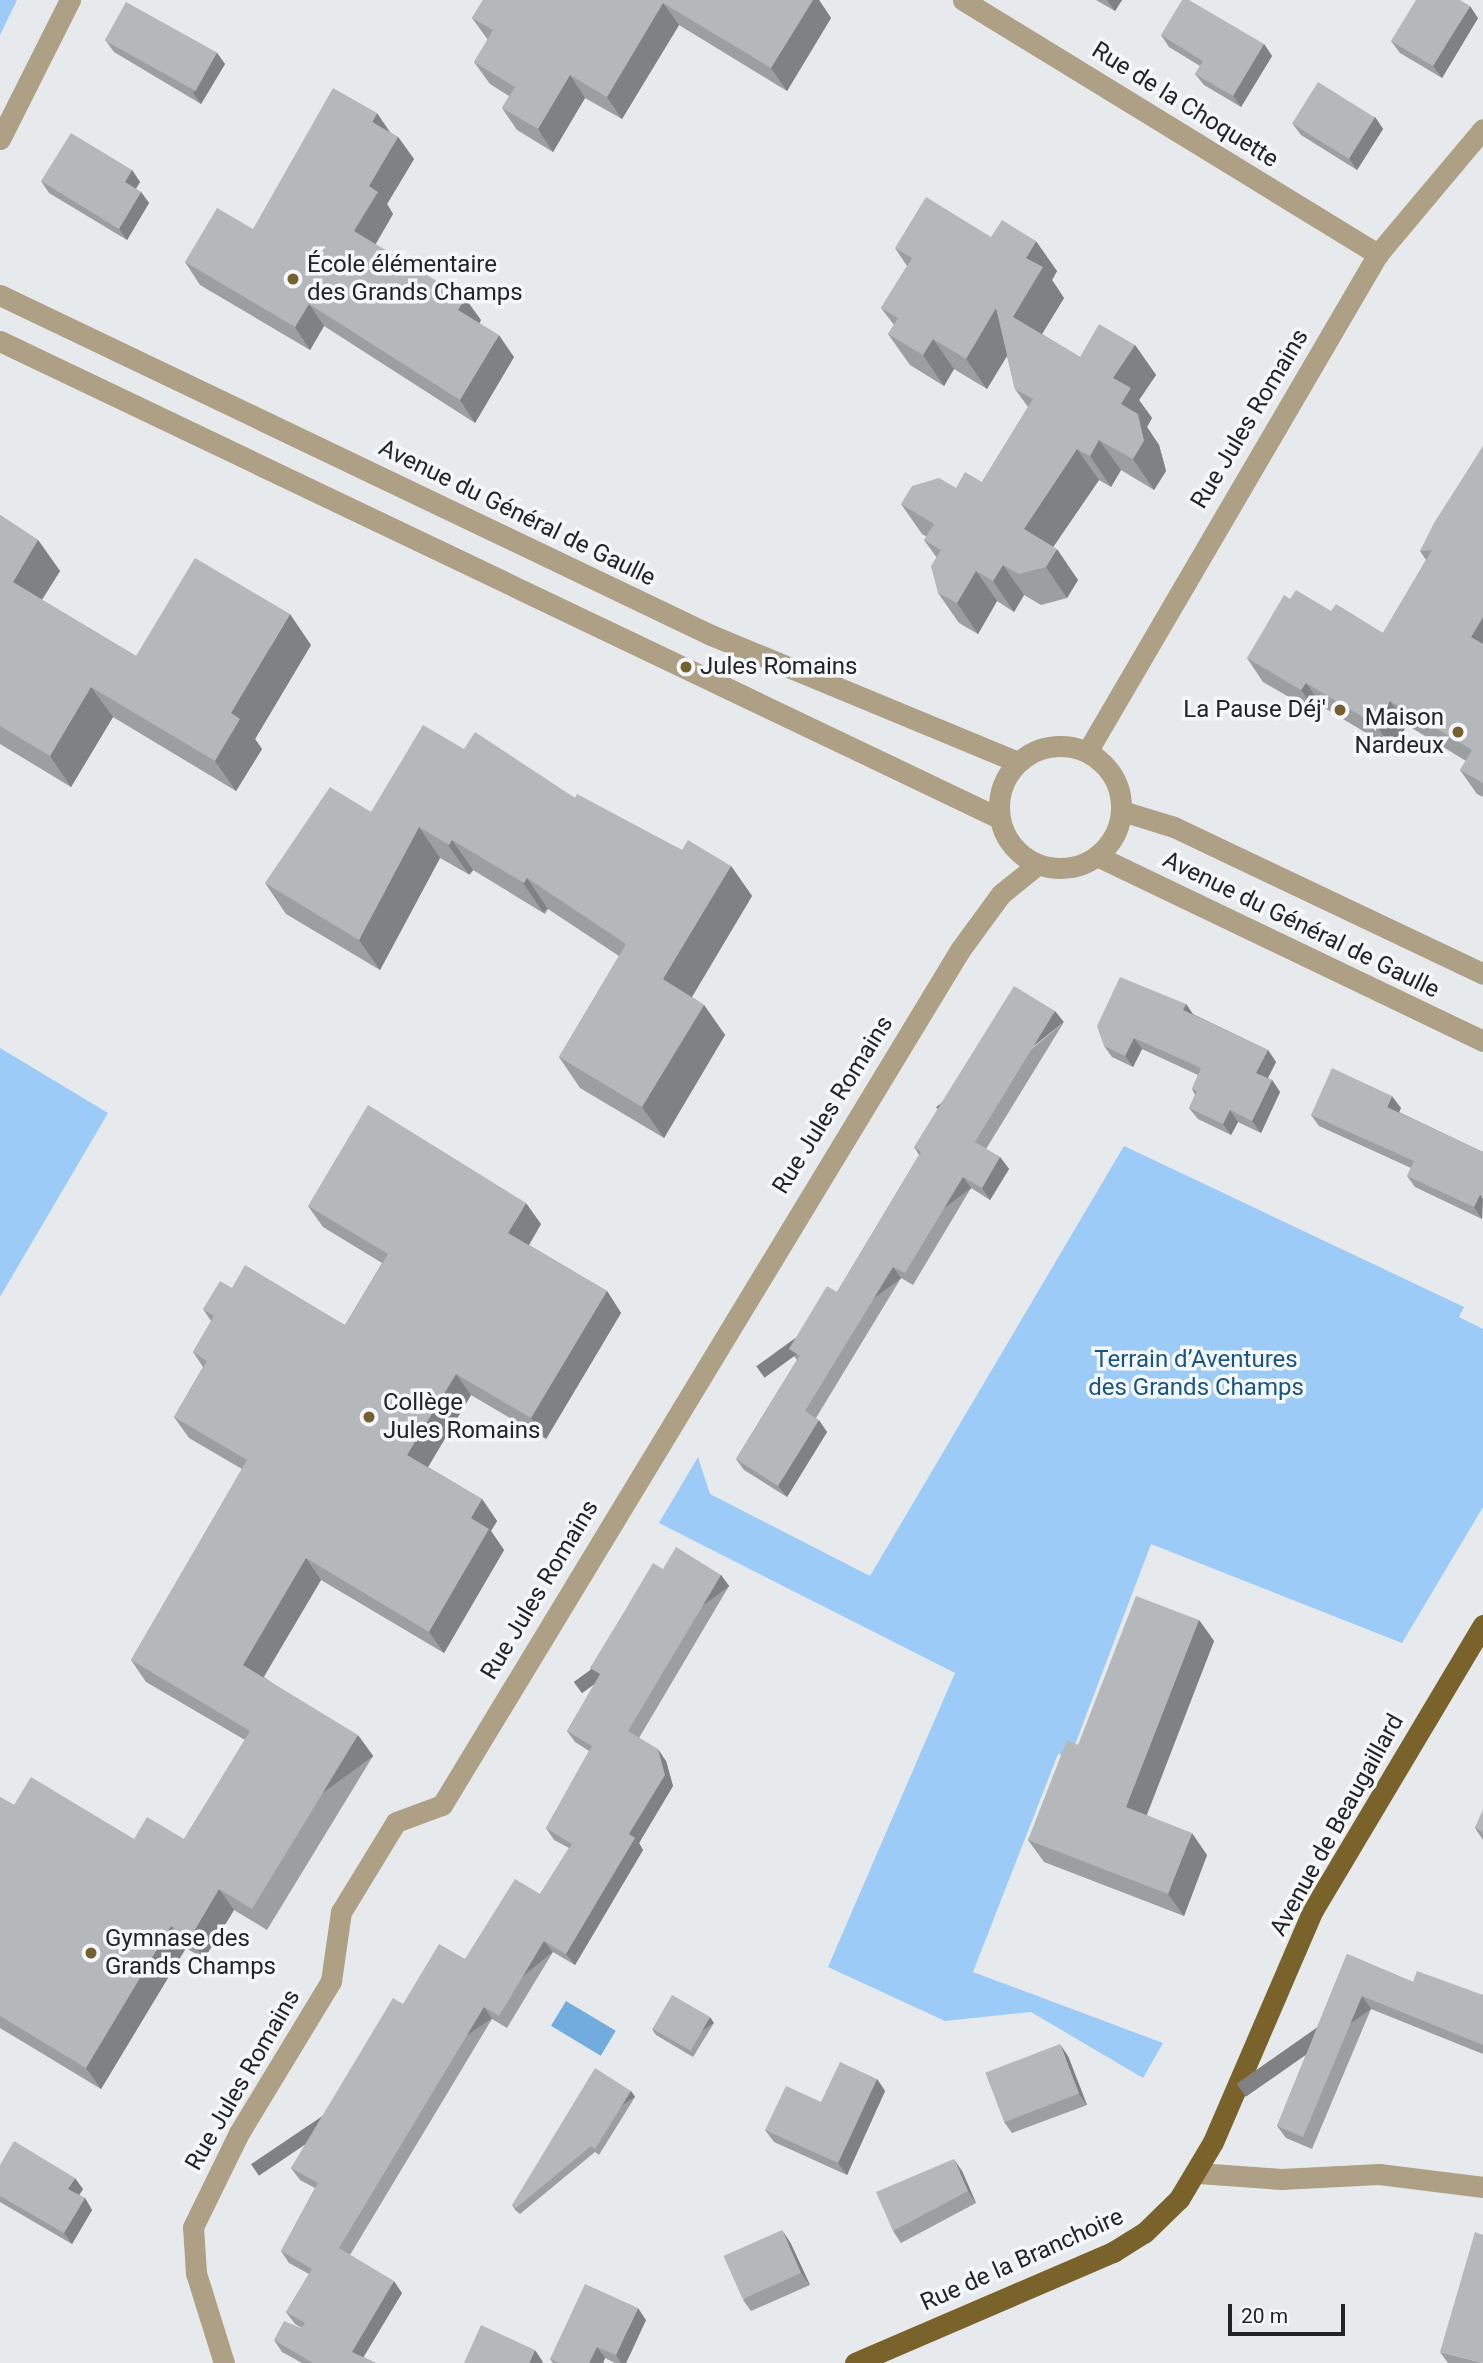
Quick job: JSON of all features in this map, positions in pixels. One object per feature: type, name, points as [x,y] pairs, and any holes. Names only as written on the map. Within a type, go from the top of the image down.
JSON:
[{"type":"main road","name":"Avenue de Beaugaillard","points":[[1198,2174],[1313,1910],[1483,1625]]},
{"type":"main road","name":"Rue de la Branchoire","points":[[855,2363],[1130,2243],[1159,2221],[1198,2174]]},
{"type":"street","points":[[0,139],[70,0]]},
{"type":"street","name":"Rue de la Choquette","points":[[963,0],[1378,254]]},
{"type":"street","name":"Rue Jules Romains","points":[[1087,752],[1378,254],[1483,129]]},
{"type":"street","name":"Avenue du Général de Gaulle","points":[[0,296],[712,635],[1018,762]]},
{"type":"street","points":[[0,341],[999,818]]},
{"type":"street","points":[[1051,746],[1087,752],[1117,783],[1122,811],[1110,844],[1097,856],[1068,868],[1037,865],[1013,846],[999,818],[1001,788],[1018,762],[1051,746]]},
{"type":"street","name":"Avenue du Général de Gaulle","points":[[1122,811],[1174,827],[1483,974]]},
{"type":"street","name":"Avenue du Général de Gaulle","points":[[1097,856],[1483,1041]]},
{"type":"street","name":"Rue Jules Romains","points":[[223,2363],[196,2273],[193,2227],[239,2133],[331,1981],[341,1912],[396,1822],[442,1804],[960,950],[1002,894],[1037,865]]},
{"type":"street","points":[[1198,2174],[1281,2179],[1379,2174],[1483,2187]]},
{"type":"green space","points":[[0,0],[17,0],[0,35]]},
{"type":"green space","points":[[0,1048],[108,1113],[0,1297]]},
{"type":"green space","name":"Terrain d’Aventures des Grands Champs","points":[[1124,1146],[1464,1307],[1459,1317],[1483,1329],[1483,1507],[1402,1643],[1151,1544],[1070,1758],[1058,1754],[973,1972],[1163,2043],[1143,2078],[1031,2012],[945,2021],[828,1967],[955,1673],[659,1523],[698,1457],[710,1494],[870,1576]]},
{"type":"shaded area","points":[[566,2001],[616,2031],[601,2056],[551,2026]]},
{"type":"building","points":[[483,0],[813,0],[771,68],[663,3],[607,97],[570,75],[538,129],[502,108],[515,87],[474,62],[493,30],[472,18]]},
{"type":"building","points":[[1182,0],[1189,0],[1264,44],[1233,96],[1195,74],[1203,61],[1161,35]]},
{"type":"building","points":[[1416,0],[1460,0],[1470,6],[1433,66],[1391,41]]},
{"type":"building","points":[[126,2],[217,52],[196,91],[105,40]]},
{"type":"building","points":[[1318,82],[1375,118],[1349,159],[1292,124]]},
{"type":"building","points":[[333,88],[377,113],[372,122],[398,137],[369,186],[378,192],[354,231],[465,298],[458,310],[499,335],[460,400],[309,304],[295,327],[185,262],[217,208],[253,229]]},
{"type":"building","points":[[71,133],[132,170],[125,182],[141,192],[119,229],[41,181]]},
{"type":"building","points":[[926,197],[991,237],[1002,220],[1036,241],[1026,258],[1043,267],[1013,317],[1080,357],[1099,324],[1135,345],[1113,378],[1131,388],[1121,404],[1138,414],[1144,441],[1133,459],[1099,440],[1090,456],[1077,449],[1024,529],[1057,549],[1046,567],[1019,574],[1003,565],[993,581],[976,571],[957,603],[938,593],[931,566],[941,550],[924,540],[934,524],[901,504],[912,486],[939,478],[956,488],[965,472],[982,482],[1033,399],[1015,389],[996,308],[966,359],[933,339],[923,355],[888,334],[898,318],[881,308],[912,258],[895,248]]},
{"type":"building","points":[[1483,446],[1483,617],[1471,637],[1483,644],[1483,783],[1460,770],[1472,750],[1390,701],[1376,725],[1306,683],[1301,690],[1247,658],[1284,595],[1290,599],[1296,590],[1331,611],[1336,604],[1383,633],[1432,550],[1420,551],[1434,523]]},
{"type":"building","points":[[0,515],[38,540],[13,582],[136,656],[195,558],[290,614],[231,713],[240,719],[215,761],[91,687],[50,756],[0,726]]},
{"type":"building","points":[[423,725],[464,749],[475,732],[575,798],[577,794],[682,850],[688,840],[731,866],[663,979],[704,1005],[642,1107],[559,1057],[626,944],[527,878],[524,883],[452,840],[449,845],[419,827],[359,940],[265,883],[330,787],[371,812]]},
{"type":"building","points":[[1120,977],[1186,1004],[1183,1010],[1268,1050],[1256,1073],[1272,1080],[1252,1121],[1230,1110],[1223,1124],[1189,1108],[1197,1091],[1192,1089],[1201,1068],[1134,1038],[1125,1056],[1104,1046],[1097,1026]]},
{"type":"building","points":[[1014,986],[1055,1011],[975,1142],[1000,1157],[982,1188],[963,1177],[905,1273],[893,1267],[805,1411],[819,1420],[778,1486],[736,1459],[800,1356],[789,1349],[827,1286],[837,1292],[921,1152],[914,1147]]},
{"type":"building","points":[[1332,1068],[1392,1096],[1387,1107],[1483,1152],[1483,1196],[1480,1195],[1474,1207],[1407,1176],[1414,1161],[1311,1115]]},
{"type":"building","points":[[368,1105],[526,1203],[508,1233],[607,1291],[531,1418],[456,1374],[407,1455],[482,1499],[471,1518],[489,1529],[429,1632],[306,1558],[243,1665],[358,1735],[252,1909],[219,1889],[190,1938],[171,1926],[86,2068],[0,2016],[0,1797],[14,1805],[31,1777],[134,1839],[147,1817],[184,1839],[250,1731],[131,1660],[247,1460],[174,1417],[207,1361],[193,1352],[214,1316],[203,1309],[220,1281],[232,1288],[245,1265],[345,1325],[388,1254],[308,1206]]},
{"type":"building","points":[[676,1547],[721,1575],[628,1731],[658,1749],[665,1775],[629,1834],[635,1838],[566,1954],[544,1941],[499,2016],[484,2007],[339,2248],[394,2281],[352,2352],[376,2363],[313,2363],[274,2340],[284,2321],[301,2328],[305,2323],[286,2312],[312,2269],[281,2251],[318,2183],[291,2168],[393,1998],[403,2004],[439,1944],[465,1959],[515,1879],[540,1894],[572,1844],[546,1828],[592,1746],[567,1731],[600,1674],[590,1668],[653,1563],[663,1569]]},
{"type":"building","points":[[1136,1596],[1199,1620],[1126,1807],[1192,1833],[1168,1894],[1028,1840],[1067,1740],[1078,1745]]},
{"type":"building","points":[[1483,1810],[1483,1832],[1475,1828]]},
{"type":"building","points":[[1347,1954],[1413,1982],[1417,1971],[1483,1995],[1483,2045],[1362,1996],[1303,2137],[1277,2126]]},
{"type":"building","points":[[672,1995],[710,2017],[691,2051],[653,2029]]},
{"type":"building","points":[[1060,2044],[1079,2093],[1004,2122],[985,2073]]},
{"type":"building","points":[[840,2062],[877,2079],[838,2163],[765,2130],[786,2086],[821,2102]]},
{"type":"building","points":[[595,2068],[631,2091],[595,2149],[591,2146],[516,2208],[512,2205]]},
{"type":"building","points":[[14,2141],[75,2178],[68,2189],[85,2198],[64,2233],[0,2196],[0,2165]]},
{"type":"building","points":[[954,2159],[968,2191],[893,2231],[876,2192]]},
{"type":"building","points":[[782,2230],[801,2273],[743,2299],[724,2256]]},
{"type":"building","points":[[1475,2232],[1483,2235],[1483,2363],[1440,2352]]},
{"type":"building","points":[[585,2284],[638,2308],[616,2355],[597,2347],[589,2363],[560,2363],[550,2359]]},
{"type":"building","points":[[481,2325],[535,2350],[529,2363],[464,2363]]},
{"type":"place","name":"École élémentaire des Grands Champs","points":[[293,279]]},
{"type":"place","name":"Jules Romains","points":[[686,667]]},
{"type":"place","name":"La Pause Déj'","points":[[1340,710]]},
{"type":"place","name":"Maison Nardeux","points":[[1458,732]]},
{"type":"place","name":"Collège Jules Romains","points":[[369,1417]]},
{"type":"place","name":"Gymnase des Grands Champs","points":[[91,1953]]}]
